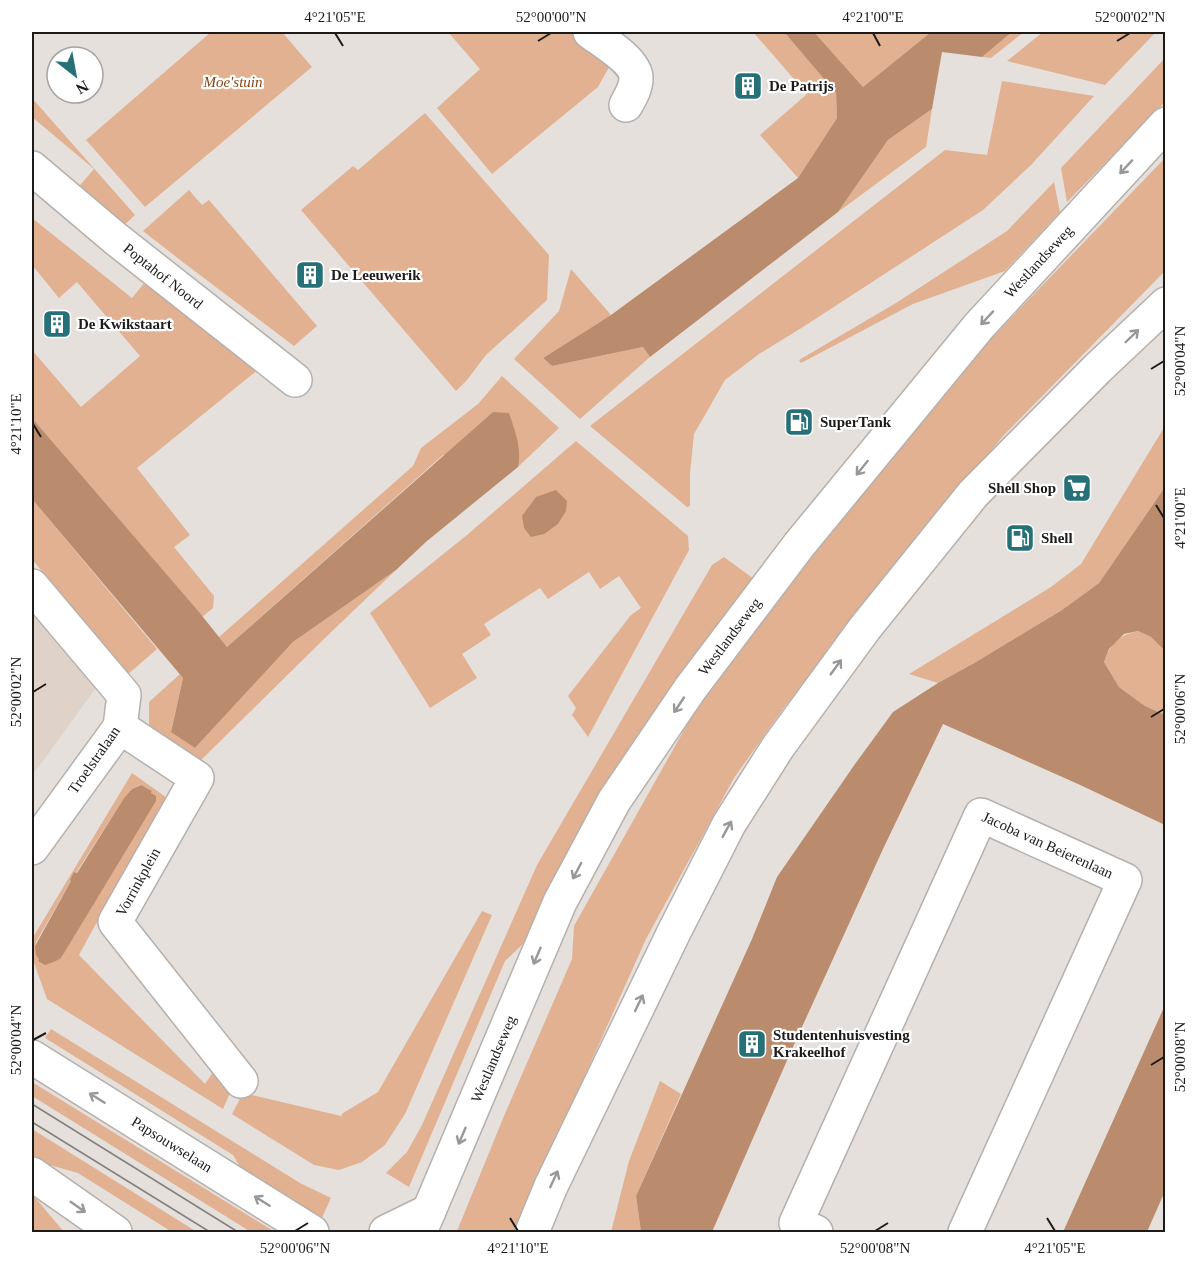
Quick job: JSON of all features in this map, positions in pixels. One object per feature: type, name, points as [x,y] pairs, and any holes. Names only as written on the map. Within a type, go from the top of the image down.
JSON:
[{"type":"street","points":[[590,32],[633,67],[636,77],[634,91],[626,105]]},
{"type":"street","name":"Westlandseweg","points":[[425,1222],[560,902],[614,801],[678,707],[799,545],[979,326],[1166,124]]},
{"type":"street","name":"Poptahof Noord","points":[[32,168],[116,239],[295,380]]},
{"type":"street","points":[[532,1233],[550,1186],[675,930],[729,824],[778,747],[865,628],[973,494],[1098,368],[1166,304]]},
{"type":"street","name":"Troelstralaan","points":[[32,586],[124,695],[120,727],[32,848]]},
{"type":"street","name":"Vorrinkplein","points":[[120,727],[197,778],[115,922],[241,1081]]},
{"type":"street","name":"Jacoba van Beierenlaan","points":[[816,1233],[796,1223],[981,815],[1125,880],[965,1233]]},
{"type":"street","name":"Papsouwselaan","points":[[32,1057],[312,1233]]},
{"type":"street","points":[[32,1174],[115,1233]]},
{"type":"street","points":[[386,1233],[425,1222]]},
{"type":"shaded area","points":[[784,32],[814,32],[863,87],[931,32],[1012,32],[982,57],[942,52],[932,109],[888,140],[838,212],[650,357],[643,347],[552,366],[543,358],[611,315],[798,178],[837,118],[836,93]]},
{"type":"shaded area","points":[[493,412],[509,413],[516,433],[518,467],[427,541],[396,570],[293,642],[195,748],[171,732],[183,678],[32,499],[32,418],[227,647]]},
{"type":"shaded area","points":[[1165,487],[1165,651],[1151,637],[1138,631],[1124,634],[1109,649],[1104,662],[1119,687],[1145,706],[1165,715],[1165,825],[943,724],[792,1049],[712,1232],[641,1232],[636,1196],[752,939],[777,877],[855,764],[893,712],[1062,610],[1099,583]]},
{"type":"shaded area","points":[[556,490],[567,501],[566,511],[558,524],[544,534],[531,537],[524,528],[522,516],[536,497]]},
{"type":"shaded area","points":[[32,607],[98,685],[32,776]]},
{"type":"shaded area","points":[[141,785],[152,791],[151,793],[156,796],[156,801],[61,958],[45,965],[38,961],[35,946],[74,872],[77,873],[124,798],[132,789]]},
{"type":"shaded area","points":[[1165,1005],[1165,1191],[1147,1232],[1063,1232]]},
{"type":"green space","name":"Moe'stuin","points":[[211,32],[282,32],[312,67],[145,207],[86,140]]},
{"type":"green space","points":[[448,32],[576,32],[613,60],[598,87],[492,174],[437,108],[480,69]]},
{"type":"green space","points":[[753,32],[784,32],[836,93],[837,118],[798,178],[760,135],[807,94]]},
{"type":"green space","points":[[814,32],[931,32],[863,87]]},
{"type":"green space","points":[[1012,32],[1024,32],[991,58],[982,57]]},
{"type":"green space","points":[[1043,32],[1156,32],[1105,85],[1007,61]]},
{"type":"green space","points":[[1165,58],[1165,102],[1067,202],[1061,168]]},
{"type":"green space","points":[[1002,81],[1094,96],[1031,165],[983,210],[759,354],[725,380],[694,434],[690,473],[690,506],[687,507],[590,426],[945,150],[987,155]]},
{"type":"green space","points":[[32,98],[135,215],[120,229],[76,190],[94,169],[32,117]]},
{"type":"green space","points":[[932,109],[926,147],[838,212],[888,140]]},
{"type":"green space","points":[[425,113],[549,255],[547,300],[486,355],[456,391],[301,210],[353,166],[358,170]]},
{"type":"green space","points":[[1165,158],[1165,271],[1003,436],[783,709],[734,778],[646,939],[515,1232],[457,1231],[572,959],[574,926],[693,714],[820,541],[983,347]]},
{"type":"green space","points":[[1054,182],[1060,212],[1005,271],[913,304],[801,363],[799,360],[896,303],[1007,231]]},
{"type":"green space","points":[[189,190],[202,205],[209,200],[317,326],[294,346],[143,231]]},
{"type":"green space","points":[[32,218],[132,298],[146,281],[260,368],[137,468],[190,535],[174,547],[214,596],[213,608],[202,617],[32,418],[32,350],[81,407],[140,356],[77,282],[59,298],[32,265]]},
{"type":"green space","points":[[571,269],[611,315],[543,358],[552,366],[643,347],[650,357],[580,419],[514,359],[559,311]]},
{"type":"green space","points":[[502,376],[559,428],[518,467],[443,455],[227,647],[219,637],[413,466],[421,448],[478,404]]},
{"type":"green space","points":[[1165,426],[1165,487],[1099,583],[1062,610],[938,683],[909,674],[1051,587],[1081,564]]},
{"type":"green space","points":[[576,441],[688,536],[689,550],[588,737],[572,715],[576,708],[568,696],[631,615],[641,608],[619,576],[600,589],[589,572],[548,599],[540,588],[484,624],[491,635],[462,654],[477,678],[430,708],[370,613],[467,535]]},
{"type":"green space","points":[[32,499],[157,649],[127,675],[32,559]]},
{"type":"green space","points":[[724,557],[754,579],[525,942],[505,961],[409,1187],[386,1173],[407,1152],[422,1125],[537,865],[712,565]]},
{"type":"green space","points":[[396,570],[196,765],[149,725],[149,702],[180,674],[183,678],[171,731],[195,748],[293,642]]},
{"type":"green space","points":[[1138,631],[1151,637],[1165,651],[1165,715],[1145,706],[1119,687],[1104,662],[1116,641]]},
{"type":"green space","points":[[132,773],[170,800],[79,955],[205,1084],[219,1063],[234,1084],[223,1109],[47,999],[33,960],[32,939]],"holes":[[[140,785],[152,791],[61,957],[46,964],[39,959],[36,942],[75,872],[124,798],[132,789]]]},
{"type":"green space","points":[[482,911],[492,915],[405,1114],[385,1145],[362,1162],[339,1170],[314,1165],[232,1114],[243,1093],[341,1116],[378,1092]]},
{"type":"green space","points":[[51,1029],[300,1183],[331,1198],[320,1222],[243,1172],[233,1155],[45,1038]]},
{"type":"green space","points":[[660,1081],[681,1094],[636,1196],[641,1232],[611,1232],[629,1161]]},
{"type":"green space","points":[[32,1082],[275,1232],[251,1232],[32,1096]]},
{"type":"green space","points":[[32,1129],[197,1232],[172,1232],[78,1173],[32,1160]]},
{"type":"green space","points":[[32,1194],[64,1232],[32,1232]]},
{"type":"tram line","points":[[32,1104],[238,1232]]},
{"type":"tram line","points":[[32,1122],[210,1232]]},
{"type":"place","name":"De Patrijs","points":[[748,86]]},
{"type":"place","name":"De Leeuwerik","points":[[310,275]]},
{"type":"place","name":"De Kwikstaart","points":[[57,324]]},
{"type":"place","name":"SuperTank","points":[[799,422]]},
{"type":"place","name":"Shell Shop","points":[[1077,488]]},
{"type":"place","name":"Shell","points":[[1020,538]]},
{"type":"place","name":"Studentenhuisvesting Krakeelhof","points":[[752,1044]]}]
